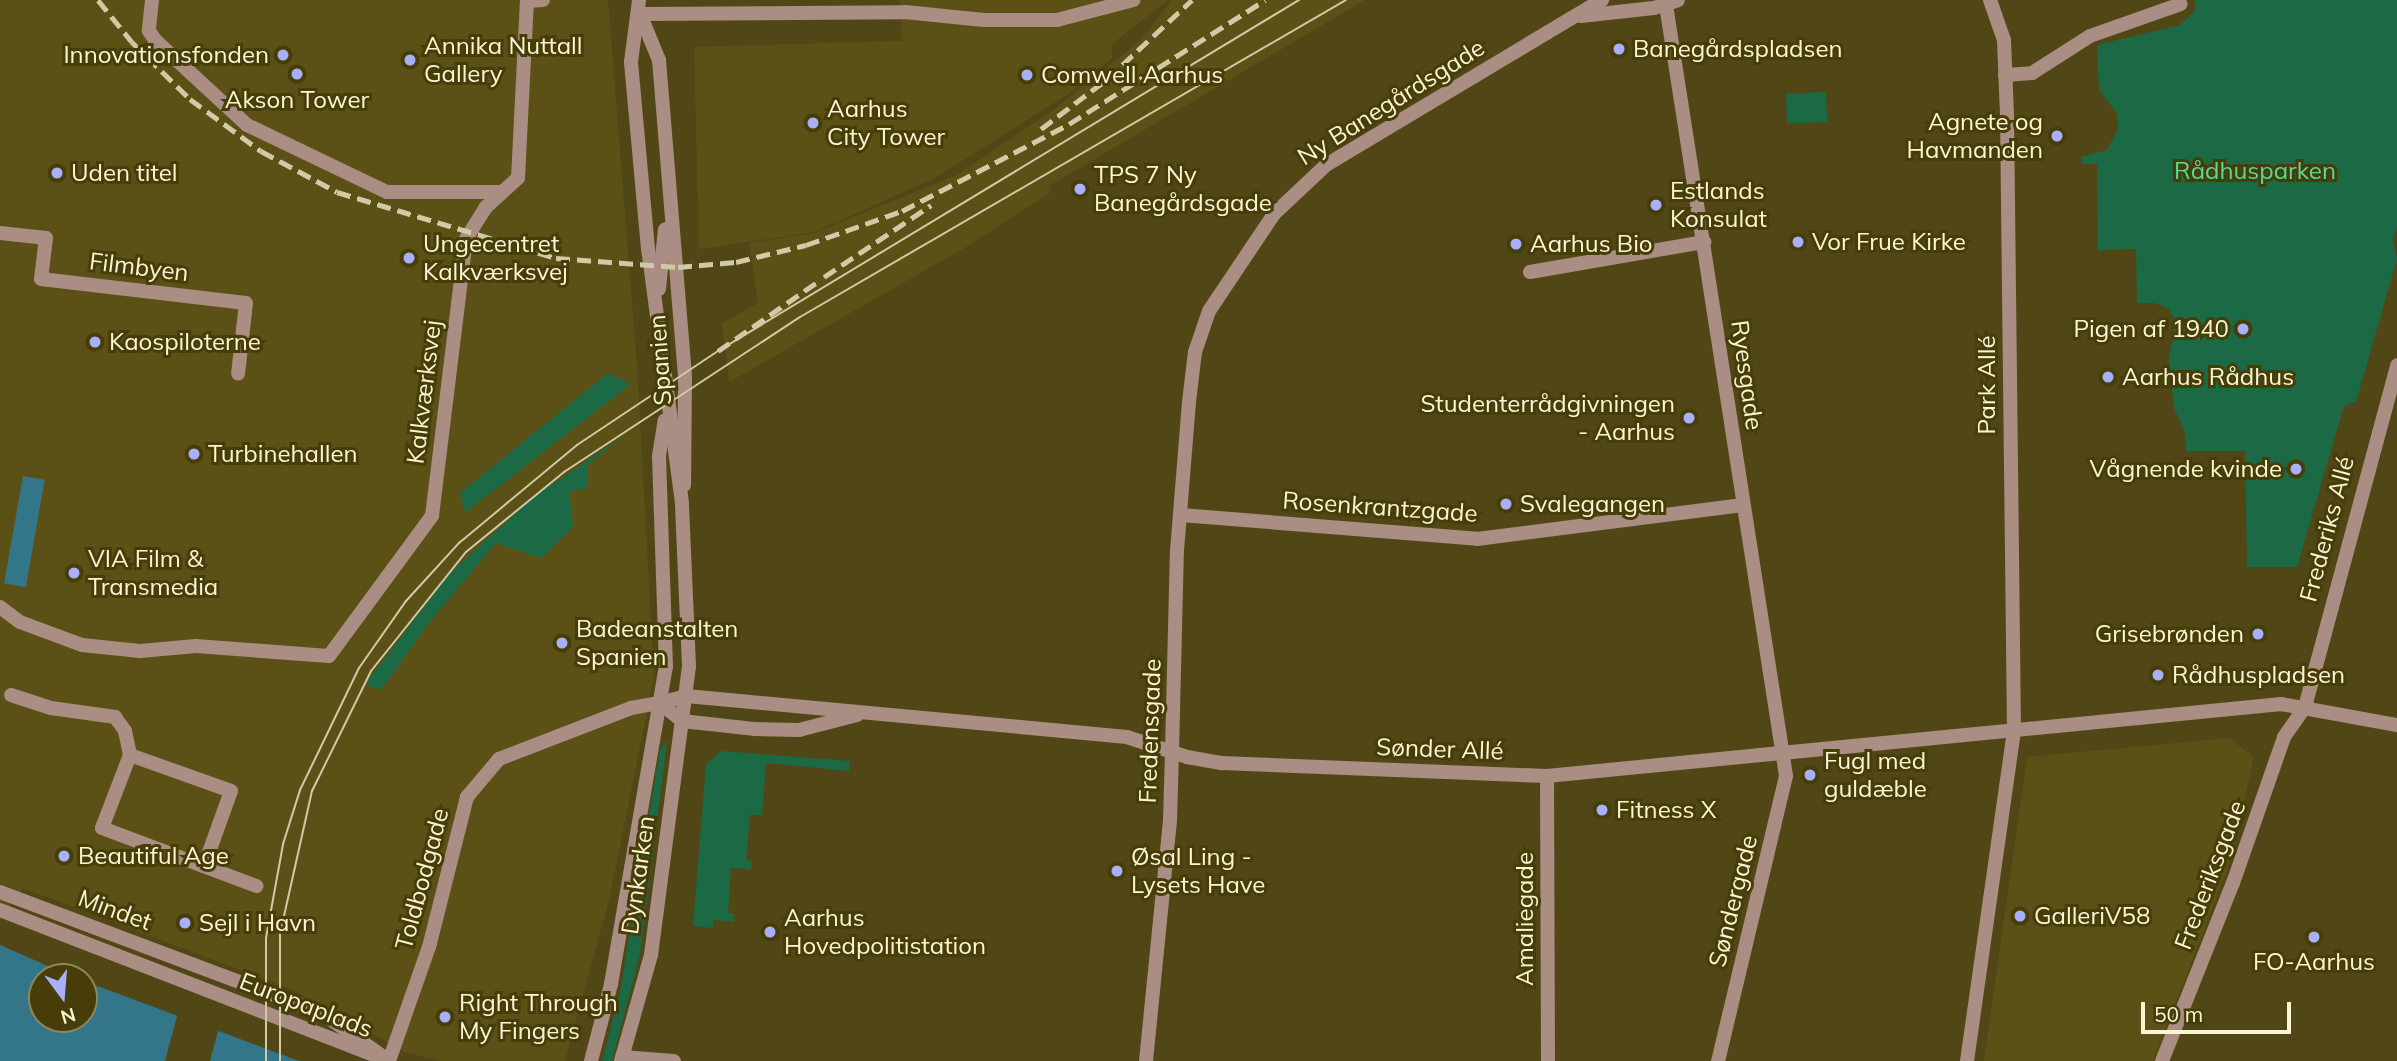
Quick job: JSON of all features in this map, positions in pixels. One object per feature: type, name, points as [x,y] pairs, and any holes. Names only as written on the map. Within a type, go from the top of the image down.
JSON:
[{"type":"street","points":[[152,0],[149,31],[155,40],[247,125],[387,192],[502,192]]},
{"type":"street","name":"Kalkværksvej","points":[[0,607],[20,622],[82,645],[140,651],[195,646],[329,656],[432,516],[466,239],[486,207],[518,178],[533,0]]},
{"type":"street","points":[[640,7],[905,12],[984,20],[1057,20],[1133,0]]},
{"type":"street","points":[[1576,16],[1602,0]]},
{"type":"street","name":"Park Allé","points":[[1967,1061],[2014,729],[2006,75],[2004,40],[1990,0]]},
{"type":"street","points":[[1576,16],[1672,3]]},
{"type":"street","name":"Ryesgade","points":[[1672,3],[1704,242],[1783,752]]},
{"type":"street","points":[[2006,75],[2032,73],[2090,36],[2181,4]]},
{"type":"street","name":"Spanien","points":[[640,7],[659,60],[668,213],[685,391],[682,503],[689,666],[686,696]]},
{"type":"street","name":"Spanien","points":[[640,7],[631,62],[667,413],[682,503]]},
{"type":"street","name":"Ny Banegårdsgade","points":[[1189,401],[1195,352],[1209,311],[1292,195],[1344,153],[1576,16]]},
{"type":"street","name":"Spanien","points":[[657,301],[668,213]]},
{"type":"street","name":"Filmbyen","points":[[0,233],[46,238],[41,279],[246,303],[238,374]]},
{"type":"street","points":[[1530,272],[1704,242]]},
{"type":"street","name":"Frederiks Allé","points":[[2305,707],[2397,365]]},
{"type":"street","name":"Fredensgade","points":[[1146,1061],[1170,820],[1181,515],[1189,401]]},
{"type":"street","name":"Spanien","points":[[660,703],[666,667],[659,456],[667,413]]},
{"type":"street","name":"Rosenkrantzgade","points":[[1181,515],[1477,538],[1743,505]]},
{"type":"street","points":[[11,695],[51,708],[115,718],[128,738],[130,755],[102,828],[256,886]]},
{"type":"street","name":"Sønder Allé","points":[[660,703],[686,696],[1127,737],[1172,752],[1223,763],[1547,776],[2014,729]]},
{"type":"street","name":"Dynkarken","points":[[621,1059],[651,954],[686,696]]},
{"type":"street","points":[[660,703],[682,721]]},
{"type":"street","name":"Toldbodgade","points":[[389,1061],[429,947],[467,797],[499,760],[631,708],[660,703]]},
{"type":"street","name":"Dynkarken","points":[[591,1061],[611,984],[660,703]]},
{"type":"street","points":[[2014,729],[2281,704],[2397,725]]},
{"type":"street","name":"Frederiksgade","points":[[2161,1061],[2234,883],[2284,737],[2305,707]]},
{"type":"street","name":"Sønder Allé","points":[[682,721],[799,730],[867,713]]},
{"type":"street","name":"Søndergade","points":[[1718,1061],[1786,776],[1783,752]]},
{"type":"street","points":[[130,755],[231,791],[204,866]]},
{"type":"street","name":"Amaliegade","points":[[1547,776],[1548,1061]]},
{"type":"street","name":"Mindet","points":[[0,892],[214,972]]},
{"type":"street","name":"Mindet","points":[[0,911],[206,992]]},
{"type":"street","name":"Europaplads","points":[[214,972],[322,1013],[389,1061]]},
{"type":"street","name":"Europaplads","points":[[206,992],[389,1061]]},
{"type":"street","points":[[621,1059],[674,1061]]},
{"type":"shaded area","points":[[0,0],[608,0],[637,366],[654,677],[610,896],[565,1061],[441,1061],[405,1052],[294,990],[23,888],[0,920]]},
{"type":"shaded area","points":[[900,0],[1168,0],[1112,44],[1112,58],[1070,93],[933,179],[814,232],[699,249],[694,47],[902,41]]},
{"type":"shaded area","points":[[1172,0],[1365,0],[1049,186],[1050,193],[966,247],[729,382],[722,323],[758,303],[749,243],[814,233],[957,175],[1053,110],[1140,41]]},
{"type":"shaded area","points":[[2229,738],[2254,757],[2230,863],[2153,1061],[1984,1061],[2027,757]]},
{"type":"green space","name":"Rådhusparken","points":[[2195,0],[2397,0],[2397,227],[2393,240],[2397,259],[2356,402],[2344,406],[2297,567],[2247,567],[2245,451],[2186,451],[2185,432],[2174,408],[2169,359],[2175,321],[2169,309],[2155,303],[2137,303],[2136,249],[2098,250],[2097,164],[2081,164],[2081,157],[2107,150],[2118,129],[2117,113],[2099,90],[2097,45],[2180,25],[2195,11]]},
{"type":"green space","points":[[1826,92],[1827,122],[1787,123],[1786,93]]},
{"type":"green space","points":[[608,373],[631,384],[465,513],[460,493]]},
{"type":"green space","points":[[625,435],[588,465],[588,488],[569,491],[573,527],[541,558],[496,543],[432,619],[381,690],[365,684],[451,572],[532,498]]},
{"type":"green space","points":[[667,742],[640,954],[612,1061],[602,1061],[620,992],[660,749]]},
{"type":"green space","points":[[721,751],[850,761],[849,771],[766,763],[762,815],[750,815],[746,860],[752,861],[751,869],[731,868],[728,913],[734,914],[734,922],[714,920],[713,928],[693,926],[706,764]]},
{"type":"water","points":[[23,476],[45,480],[26,587],[4,583]]},
{"type":"water","points":[[0,945],[41,963],[28,963],[28,1033],[98,1033],[98,986],[299,1061],[0,1061]]},
{"type":"pier","points":[[178,1012],[219,1027],[210,1061],[165,1061]]},
{"type":"tram line","points":[[266,1061],[266,938],[283,844],[300,790],[359,668],[406,601],[459,543],[577,445],[718,351],[1299,0]]},
{"type":"tram line","points":[[280,1061],[280,934],[312,791],[371,671],[466,552],[564,472],[800,317],[1346,0]]},
{"type":"railway","points":[[98,0],[132,42],[190,99],[261,151],[337,192],[556,258],[678,267],[736,262],[806,245],[902,211],[1069,124],[1265,0]]},
{"type":"railway","points":[[1041,129],[1107,79],[1192,0]]},
{"type":"railway","points":[[824,277],[931,205]]},
{"type":"railway","points":[[718,351],[820,280]]},
{"type":"place","name":"Banegårdspladsen","points":[[1619,49]]},
{"type":"place","name":"Innovationsfonden","points":[[283,55]]},
{"type":"place","name":"Annika Nuttall Gallery","points":[[410,60]]},
{"type":"place","name":"Akson Tower","points":[[297,74]]},
{"type":"place","name":"Comwell Aarhus","points":[[1027,75]]},
{"type":"place","name":"Aarhus City Tower","points":[[813,123]]},
{"type":"place","name":"Agnete og Havmanden","points":[[2057,136]]},
{"type":"place","name":"Uden titel","points":[[57,173]]},
{"type":"place","name":"TPS 7 Ny Banegårdsgade","points":[[1080,189]]},
{"type":"place","name":"Estlands Konsulat","points":[[1656,205]]},
{"type":"place","name":"Vor Frue Kirke","points":[[1798,242]]},
{"type":"place","name":"Aarhus Bio","points":[[1516,244]]},
{"type":"place","name":"Ungecentret Kalkværksvej","points":[[409,258]]},
{"type":"place","name":"Pigen af 1940","points":[[2243,329]]},
{"type":"place","name":"Kaospiloterne","points":[[95,342]]},
{"type":"place","name":"Aarhus Rådhus","points":[[2108,377]]},
{"type":"place","name":"Studenterrådgivningen - Aarhus","points":[[1689,418]]},
{"type":"place","name":"Turbinehallen","points":[[194,454]]},
{"type":"place","name":"Vågnende kvinde","points":[[2296,469]]},
{"type":"place","name":"Svalegangen","points":[[1506,504]]},
{"type":"place","name":"VIA Film & Transmedia","points":[[74,573]]},
{"type":"place","name":"Grisebrønden","points":[[2258,634]]},
{"type":"place","name":"Badeanstalten Spanien","points":[[562,643]]},
{"type":"place","name":"Rådhuspladsen","points":[[2158,675]]},
{"type":"place","name":"Fugl med guldæble","points":[[1810,775]]},
{"type":"place","name":"Fitness X","points":[[1602,810]]},
{"type":"place","name":"Beautiful Age","points":[[64,856]]},
{"type":"place","name":"Øsal Ling - Lysets Have","points":[[1117,871]]},
{"type":"place","name":"GalleriV58","points":[[2020,916]]},
{"type":"place","name":"Sejl i Havn","points":[[185,923]]},
{"type":"place","name":"Aarhus Hovedpolitistation","points":[[770,932]]},
{"type":"place","name":"FO-Aarhus","points":[[2314,937]]},
{"type":"place","name":"Right Through My Fingers","points":[[445,1017]]}]
